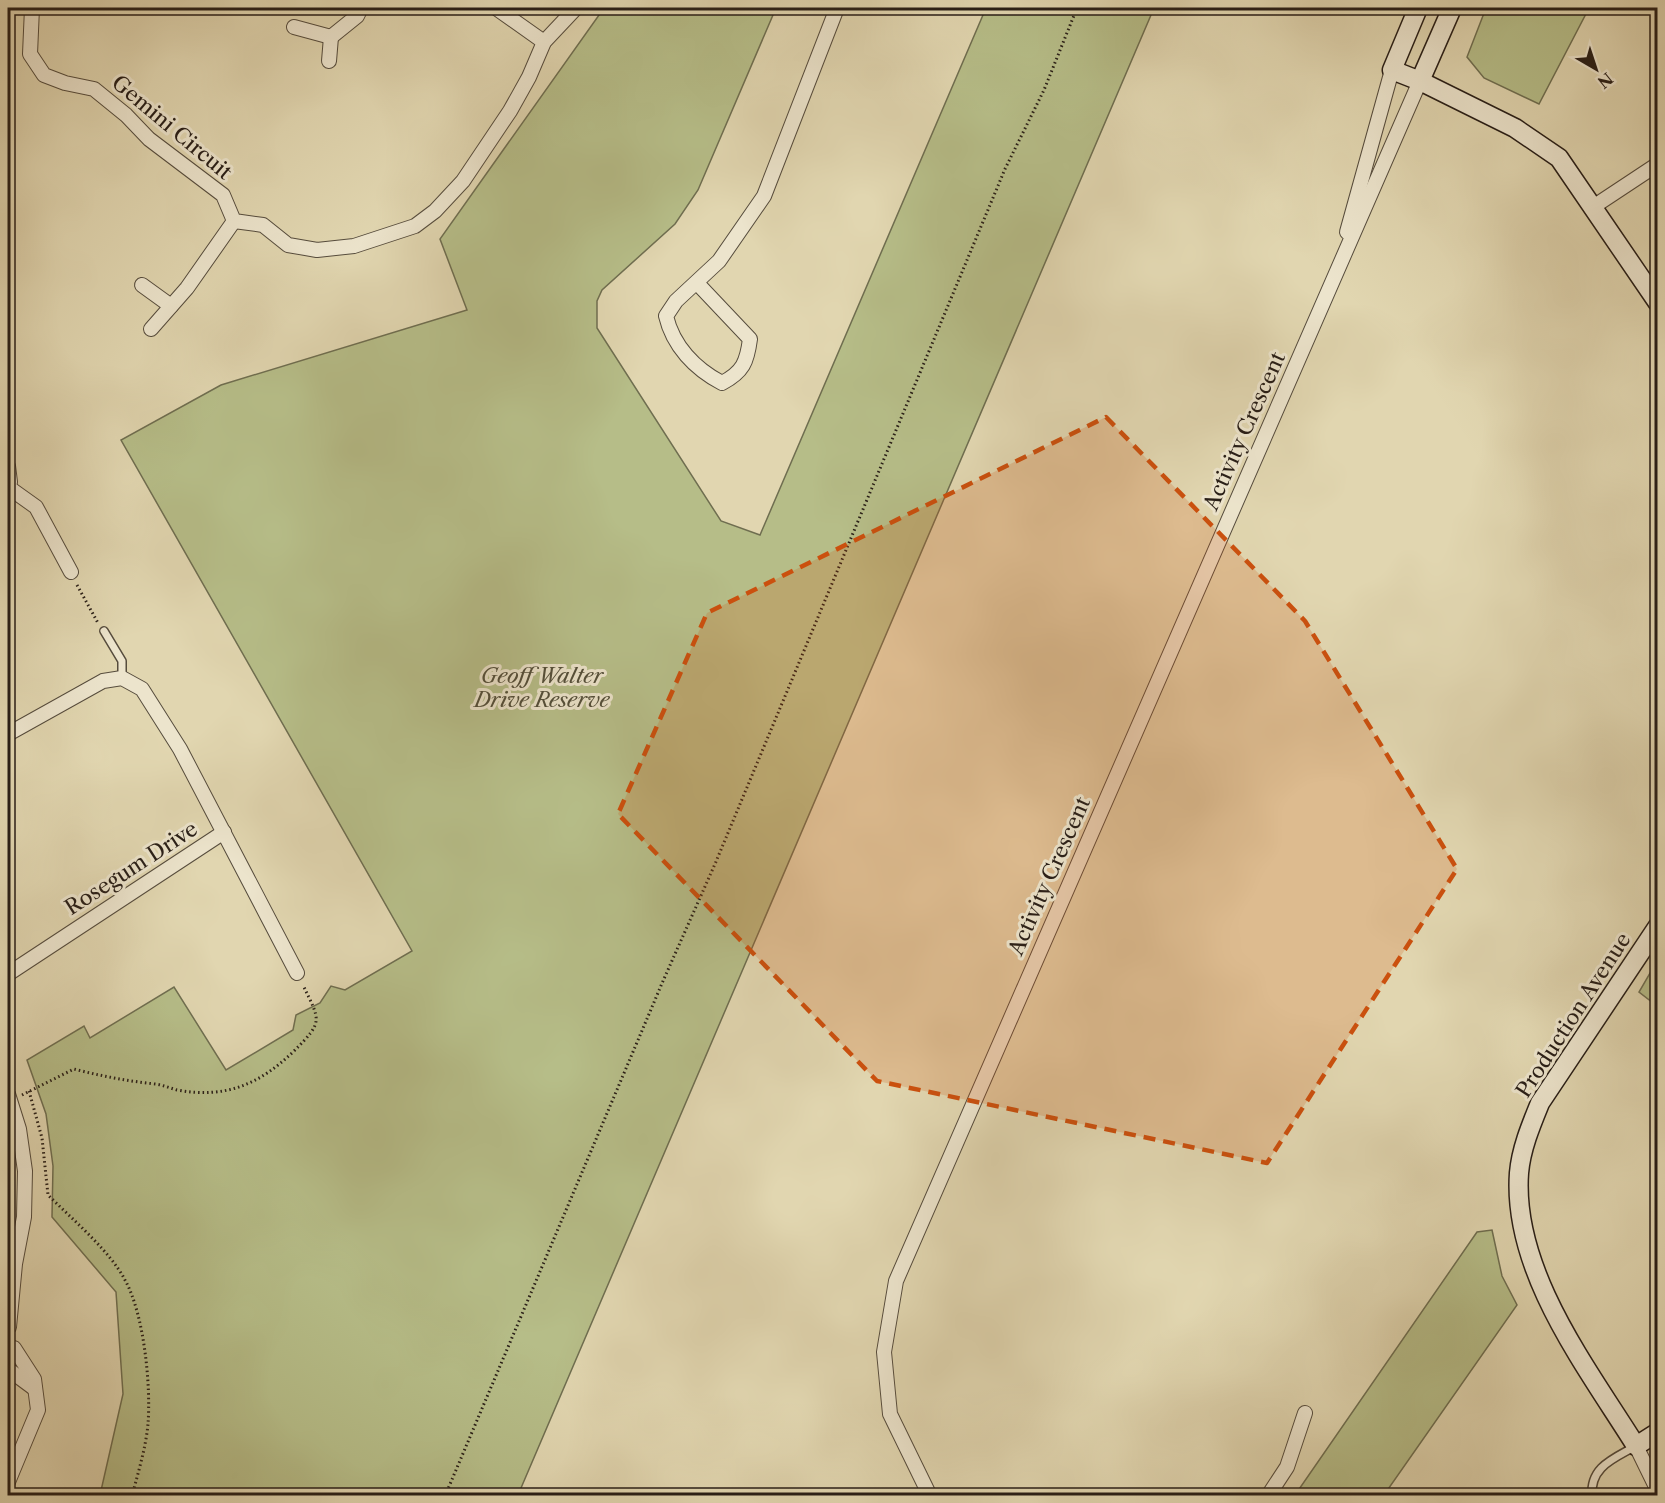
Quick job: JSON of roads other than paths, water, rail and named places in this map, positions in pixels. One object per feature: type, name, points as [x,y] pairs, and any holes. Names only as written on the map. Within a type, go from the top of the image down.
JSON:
[{"type":"main road","name":"Activity Crescent","points":[[1392,70],[1418,8]]},
{"type":"main road","name":"Activity Crescent","points":[[1420,81],[1452,8]]},
{"type":"main road","points":[[1392,70],[1420,81],[1538,142],[1559,158],[1658,303]]},
{"type":"main road","name":"Production Avenue","points":[[1636,1446],[1554,1312],[1531,1262],[1521,1222],[1519,1173],[1530,1127],[1540,1103],[1658,926]]},
{"type":"main road","points":[[1636,1446],[1658,1432]]},
{"type":"street","name":"Gemini Circuit","points":[[32,8],[30,54],[44,75],[65,83],[94,89],[126,115],[149,139],[223,195],[234,221]]},
{"type":"street","points":[[329,61],[331,37],[357,16],[361,8]]},
{"type":"street","points":[[496,8],[544,42]]},
{"type":"street","points":[[151,329],[187,288],[234,221],[263,225],[288,245],[317,250],[354,246],[415,226],[435,211],[463,181],[486,148],[529,77],[544,42],[576,8]]},
{"type":"street","points":[[697,283],[750,339],[748,359],[739,375],[722,383],[702,373],[670,335],[666,316],[676,301],[719,261],[764,196],[837,8]]},
{"type":"street","points":[[294,27],[331,37]]},
{"type":"street","name":"Activity Crescent","points":[[1333,283],[1392,70]]},
{"type":"street","name":"Activity Crescent","points":[[930,1496],[890,1414],[884,1352],[896,1281],[1420,81]]},
{"type":"street","points":[[1593,207],[1658,164]]},
{"type":"street","points":[[142,285],[171,306]]},
{"type":"street","points":[[8,466],[10,482],[8,487],[36,507],[71,572]]},
{"type":"street","points":[[8,734],[103,681],[122,678]]},
{"type":"street","name":"Rosegum Drive","points":[[8,974],[224,832],[160,713],[142,689],[122,678]]},
{"type":"street","points":[[224,832],[297,973]]},
{"type":"street","points":[[8,1482],[38,1410],[34,1379],[11,1353],[15,1341],[8,1326],[11,1267],[24,1217],[25,1171],[19,1129],[9,1098]]},
{"type":"street","points":[[8,1369],[35,1389]]},
{"type":"street","points":[[1268,1496],[1287,1467],[1305,1413]]},
{"type":"street","name":"Production Avenue","points":[[1636,1446],[1658,1491]]},
{"type":"lane","points":[[104,631],[122,661],[122,678]]},
{"type":"lane","points":[[1592,1496],[1592,1483],[1599,1469],[1636,1446]]},
{"type":"park label","name":"Geoff Walter Drive Reserve","points":[[542,687]]}]
